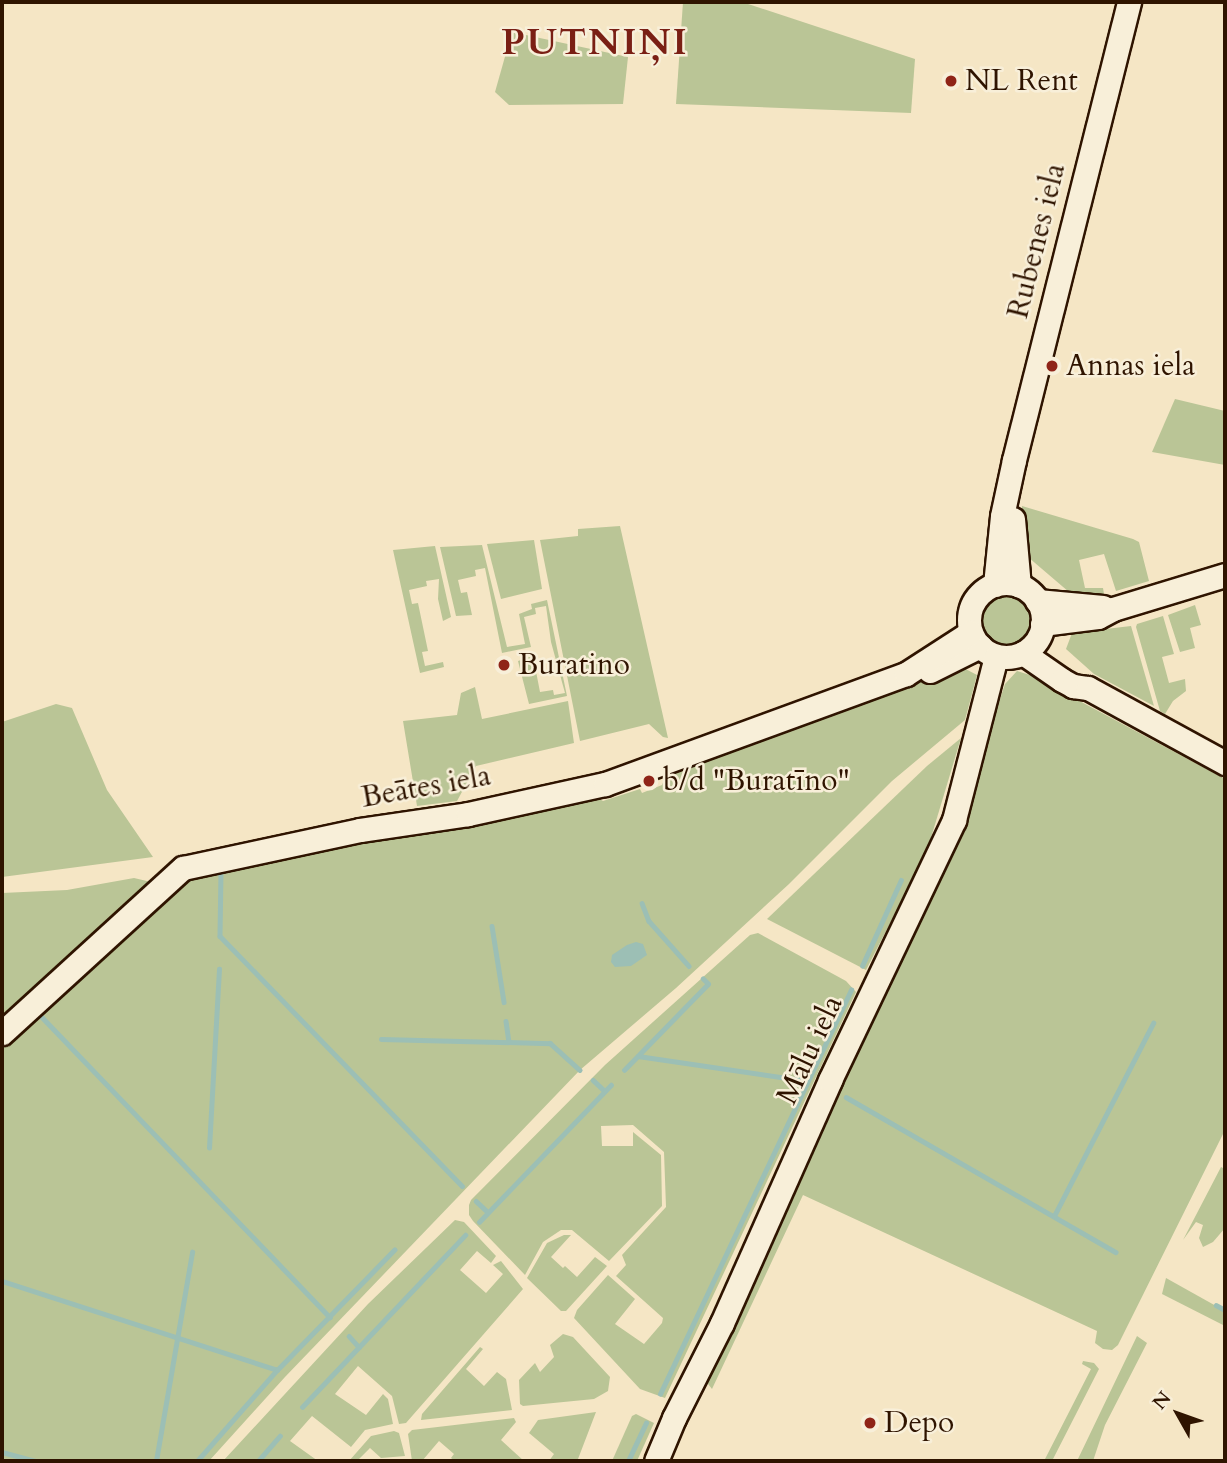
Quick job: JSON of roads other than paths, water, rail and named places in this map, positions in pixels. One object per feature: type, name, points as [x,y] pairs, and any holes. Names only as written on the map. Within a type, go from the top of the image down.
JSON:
[{"type":"main road","name":"Rubenes iela","points":[[995,585],[1002,516],[1009,496],[1014,460],[1129,2]]},
{"type":"main road","name":"Rubenes iela","points":[[1009,496],[1019,586]]},
{"type":"main road","points":[[1113,609],[1037,601],[1019,586],[995,585],[986,589],[973,603],[970,612],[982,645],[1034,638],[1098,617],[1113,609],[1225,575]]},
{"type":"main road","points":[[1034,638],[1037,601]]},
{"type":"main road","points":[[1034,638],[1088,688],[1225,763]]},
{"type":"main road","name":"Beātes iela","points":[[2,1033],[183,868],[360,830],[468,814],[605,784],[982,645]]},
{"type":"main road","name":"Mālu iela","points":[[656,1461],[733,1298],[830,1080],[954,820],[982,645]]},
{"type":"water","points":[[636,942],[643,944],[647,955],[631,966],[615,967],[611,962],[612,955]]},
{"type":"waterway","points":[[221,872],[220,936],[462,1186]]},
{"type":"waterway","points":[[862,966],[901,880]]},
{"type":"waterway","points":[[642,903],[649,921],[689,966]]},
{"type":"waterway","points":[[492,926],[504,1002]]},
{"type":"waterway","points":[[209,1148],[219,969]]},
{"type":"waterway","points":[[624,1070],[708,984],[703,979]]},
{"type":"waterway","points":[[660,1394],[851,990]]},
{"type":"waterway","points":[[42,1017],[330,1317]]},
{"type":"waterway","points":[[506,1021],[509,1042]]},
{"type":"waterway","points":[[1054,1216],[1153,1023]]},
{"type":"waterway","points":[[381,1039],[550,1043],[580,1070]]},
{"type":"waterway","points":[[638,1056],[807,1081]]},
{"type":"waterway","points":[[593,1080],[605,1091]]},
{"type":"waterway","points":[[479,1222],[611,1085]]},
{"type":"waterway","points":[[846,1097],[1116,1252]]},
{"type":"waterway","points":[[476,1201],[488,1212]]},
{"type":"waterway","points":[[302,1407],[465,1235]]},
{"type":"waterway","points":[[197,1461],[277,1370],[394,1250]]},
{"type":"waterway","points":[[156,1461],[192,1252]]},
{"type":"waterway","points":[[2,1281],[277,1370]]},
{"type":"waterway","points":[[1216,1305],[1225,1310]]},
{"type":"waterway","points":[[349,1336],[359,1347]]},
{"type":"waterway","points":[[628,1461],[646,1423]]},
{"type":"waterway","points":[[258,1461],[280,1436]]},
{"type":"waterway","points":[[2,1452],[36,1461]]},
{"type":"place","name":"NL Rent","points":[[951,81]]},
{"type":"place","name":"Annas iela","points":[[1052,366]]},
{"type":"place","name":"Buratino","points":[[504,665]]},
{"type":"place","name":"b/d \"Buratīno\"","points":[[649,781]]},
{"type":"place","name":"Depo","points":[[870,1423]]},
{"type":"district","name":"PUTNIŅI","points":[[595,42]]}]
